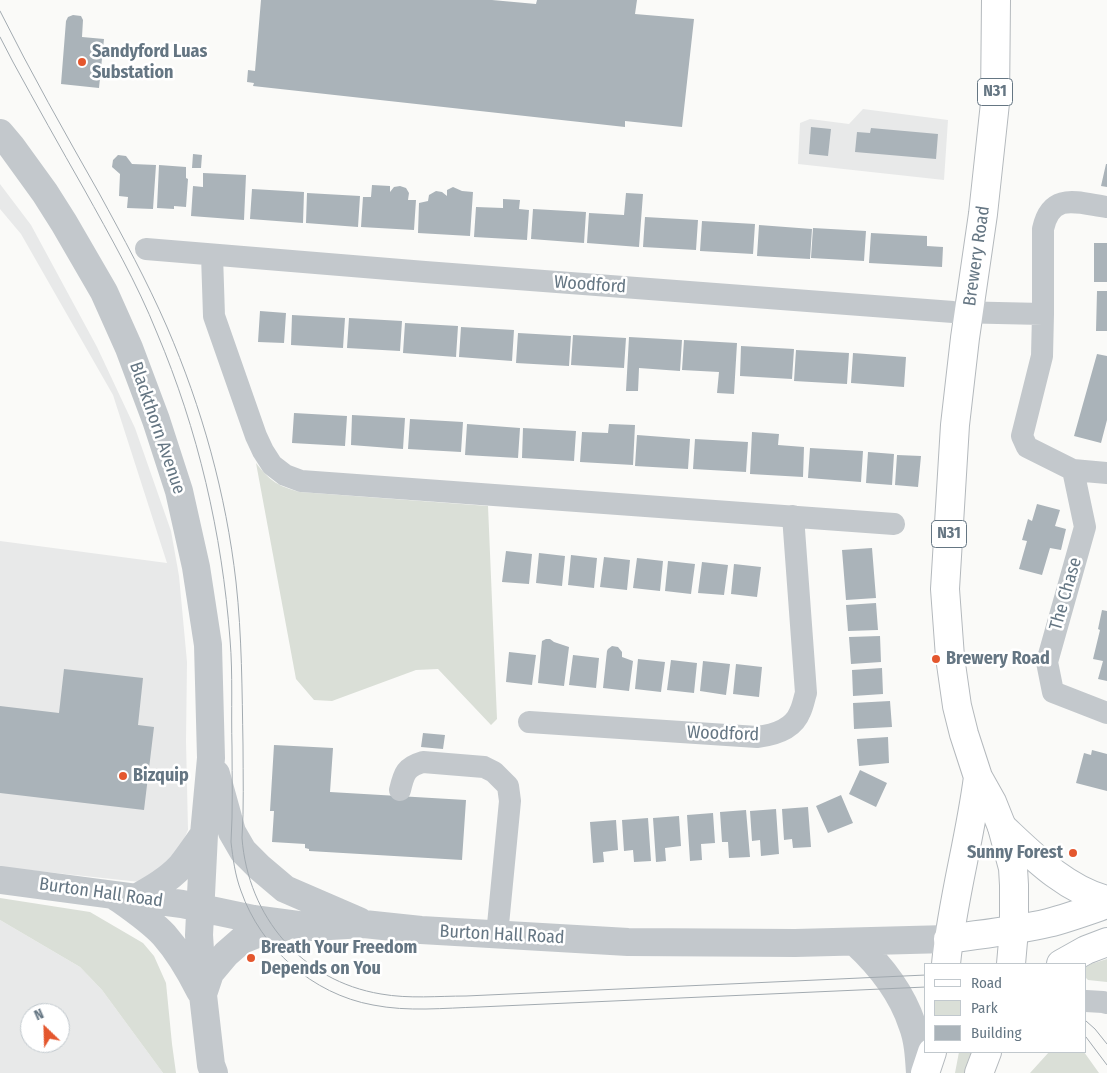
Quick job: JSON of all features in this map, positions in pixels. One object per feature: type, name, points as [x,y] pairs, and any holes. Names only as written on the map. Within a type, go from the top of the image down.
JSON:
[{"type":"main road","name":"Brewery Road","points":[[996,0],[995,103],[983,214],[955,425],[945,589],[950,657],[957,706],[978,777],[992,802],[1002,827],[1014,885],[1014,930]]},
{"type":"main road","name":"Brewery Road","points":[[947,952],[972,820],[978,777]]},
{"type":"main road","points":[[1002,827],[1050,870],[1082,891],[1107,900]]},
{"type":"main road","points":[[947,952],[1014,930],[1063,919],[1107,904]]},
{"type":"main road","name":"N31","points":[[1011,963],[1014,930]]},
{"type":"main road","points":[[1063,963],[1086,950],[1107,942]]},
{"type":"main road","points":[[925,1073],[932,1053]]},
{"type":"street","name":"Blackthorn Avenue","points":[[0,133],[45,193],[104,292],[129,348],[156,420],[179,491],[196,567],[208,645],[211,758],[204,834],[199,935],[203,995],[214,1073]]},
{"type":"street","points":[[1107,207],[1069,202],[1058,203],[1045,218],[1043,229],[1042,356],[1022,436],[1027,447],[1073,470],[1107,473]]},
{"type":"street","name":"Woodford","points":[[146,249],[969,313]]},
{"type":"street","points":[[212,255],[214,316],[263,451],[272,465],[285,475],[301,481],[894,524]]},
{"type":"street","points":[[969,313],[1043,314]]},
{"type":"street","name":"The Chase","points":[[1073,470],[1085,527],[1047,662],[1053,692],[1107,713]]},
{"type":"street","name":"Woodford","points":[[529,722],[757,737],[783,731],[793,724],[800,713],[806,693],[793,516]]},
{"type":"street","name":"Blackthorn Avenue","points":[[211,758],[232,832],[244,851],[285,890],[364,924]]},
{"type":"street","points":[[400,790],[404,774],[408,769],[423,762],[484,767],[494,772],[508,786],[510,801],[497,935]]},
{"type":"street","points":[[203,995],[187,965],[164,935],[125,896],[157,886],[181,866],[204,834]]},
{"type":"street","name":"Burton Hall Road","points":[[0,880],[125,896],[201,908],[253,919],[313,927],[364,924],[497,935],[628,942],[855,942],[947,952]]},
{"type":"street","points":[[203,995],[210,973],[226,954],[242,940],[274,928],[296,925]]},
{"type":"street","points":[[855,942],[885,974],[900,998],[912,1024],[918,1045],[920,1073]]},
{"type":"street","points":[[1087,1001],[1107,1003]]},
{"type":"shaded area","points":[[863,109],[948,120],[944,180],[798,164],[800,123],[810,119],[849,124]]},
{"type":"shaded area","points":[[0,184],[31,225],[97,347],[135,428],[171,531],[179,576],[187,662],[188,830],[173,864],[140,882],[0,867],[0,541],[167,563],[113,395],[21,234],[0,209]]},
{"type":"shaded area","points":[[0,920],[80,967],[102,990],[163,1073],[0,1073]]},
{"type":"green space","points":[[256,463],[275,482],[300,492],[488,506],[497,719],[491,725],[438,669],[416,670],[332,701],[314,700],[296,679]]},
{"type":"green space","points":[[0,898],[90,912],[143,943],[154,956],[166,983],[176,1073],[163,1073],[102,990],[80,967],[0,920]]},
{"type":"green space","points":[[1107,959],[1107,982],[1087,979],[1087,966]]},
{"type":"green space","points":[[959,1053],[976,1053],[969,1073],[955,1073]]},
{"type":"green space","points":[[1048,1053],[1085,1053],[1099,1073],[1030,1073]]},
{"type":"building","points":[[261,0],[492,0],[536,4],[537,0],[637,0],[635,14],[694,19],[682,127],[625,121],[625,127],[253,86],[254,83],[247,82],[248,70],[255,71]]},
{"type":"building","name":"Sandyford Luas Substation","points":[[73,15],[81,16],[83,20],[82,37],[104,39],[99,88],[61,84],[66,21],[68,17]]},
{"type":"building","points":[[811,127],[831,129],[828,156],[809,154]]},
{"type":"building","points":[[871,128],[938,134],[936,159],[855,152],[857,132],[870,133]]},
{"type":"building","points":[[193,154],[202,155],[201,168],[192,168]]},
{"type":"building","points":[[118,155],[126,156],[132,164],[156,165],[153,209],[127,208],[128,197],[119,196],[120,174],[112,167],[113,160]]},
{"type":"building","points":[[1107,164],[1107,187],[1101,186]]},
{"type":"building","points":[[159,165],[186,167],[186,178],[188,179],[186,207],[174,206],[174,209],[157,208]]},
{"type":"building","points":[[203,173],[246,175],[244,220],[191,216],[193,186],[203,187]]},
{"type":"building","points":[[372,185],[390,186],[390,192],[394,187],[406,188],[409,193],[408,200],[416,200],[414,230],[361,227],[363,197],[371,197]]},
{"type":"building","points":[[453,187],[462,191],[473,192],[470,236],[418,233],[419,203],[428,201],[429,195],[436,191],[442,192],[447,196],[447,190]]},
{"type":"building","points":[[252,189],[304,192],[303,223],[250,219]]},
{"type":"building","points":[[307,193],[360,196],[358,227],[306,223]]},
{"type":"building","points":[[626,193],[643,194],[639,247],[587,243],[589,213],[624,215]]},
{"type":"building","points":[[503,199],[520,200],[519,209],[529,210],[527,240],[474,237],[476,207],[503,208]]},
{"type":"building","points":[[533,209],[586,212],[584,243],[531,239]]},
{"type":"building","points":[[645,217],[698,220],[696,250],[643,247]]},
{"type":"building","points":[[702,221],[755,224],[753,254],[700,251]]},
{"type":"building","points":[[759,225],[812,229],[810,259],[757,256]]},
{"type":"building","points":[[813,228],[866,231],[864,261],[811,258]]},
{"type":"building","points":[[871,233],[927,236],[927,246],[943,247],[942,267],[869,263]]},
{"type":"building","points":[[1094,243],[1107,243],[1107,282],[1094,282]]},
{"type":"building","points":[[1097,291],[1107,291],[1107,331],[1096,331]]},
{"type":"building","points":[[260,311],[286,313],[284,343],[258,342]]},
{"type":"building","points":[[292,315],[345,318],[343,348],[291,345]]},
{"type":"building","points":[[349,318],[402,321],[400,351],[347,348]]},
{"type":"building","points":[[405,323],[458,326],[456,357],[403,353]]},
{"type":"building","points":[[461,327],[514,330],[512,361],[459,357]]},
{"type":"building","points":[[518,333],[571,336],[569,366],[516,363]]},
{"type":"building","points":[[573,335],[626,338],[624,368],[571,365]]},
{"type":"building","points":[[629,337],[682,340],[680,371],[639,368],[638,391],[626,391]]},
{"type":"building","points":[[684,340],[737,343],[734,394],[717,393],[719,372],[682,370]]},
{"type":"building","points":[[741,346],[794,349],[792,379],[740,376]]},
{"type":"building","points":[[796,350],[849,353],[847,384],[794,381]]},
{"type":"building","points":[[853,353],[906,357],[904,387],[851,383]]},
{"type":"building","points":[[1097,354],[1107,356],[1107,420],[1101,443],[1074,436]]},
{"type":"building","points":[[294,413],[347,416],[345,446],[292,443]]},
{"type":"building","points":[[352,415],[405,418],[403,449],[351,445]]},
{"type":"building","points":[[410,419],[463,422],[461,452],[408,449]]},
{"type":"building","points":[[467,424],[520,428],[518,458],[465,455]]},
{"type":"building","points":[[609,424],[635,425],[633,465],[580,462],[582,432],[608,433]]},
{"type":"building","points":[[523,428],[576,431],[574,461],[522,458]]},
{"type":"building","points":[[752,432],[779,434],[778,445],[804,447],[803,477],[750,474]]},
{"type":"building","points":[[637,435],[690,439],[688,469],[635,466]]},
{"type":"building","points":[[695,439],[748,442],[746,472],[693,469]]},
{"type":"building","points":[[810,448],[863,451],[861,482],[808,478]]},
{"type":"building","points":[[868,452],[894,454],[892,485],[866,483]]},
{"type":"building","points":[[897,455],[921,456],[918,487],[895,485]]},
{"type":"building","points":[[1037,504],[1060,510],[1055,526],[1066,529],[1061,550],[1050,548],[1042,575],[1019,569],[1027,541],[1022,540],[1028,519],[1032,521]]},
{"type":"building","points":[[872,548],[876,598],[846,600],[842,550]]},
{"type":"building","points":[[506,551],[532,554],[529,584],[502,582]]},
{"type":"building","points":[[539,553],[565,556],[562,586],[536,583]]},
{"type":"building","points":[[571,555],[597,558],[594,588],[568,585]]},
{"type":"building","points":[[604,557],[630,560],[627,590],[600,587]]},
{"type":"building","points":[[637,558],[663,561],[660,591],[633,588]]},
{"type":"building","points":[[668,561],[695,564],[691,594],[665,591]]},
{"type":"building","points":[[702,562],[728,565],[724,595],[698,593]]},
{"type":"building","points":[[734,564],[761,567],[757,597],[731,594]]},
{"type":"building","points":[[876,603],[878,630],[848,631],[846,605]]},
{"type":"building","points":[[1102,610],[1107,611],[1107,681],[1098,679],[1103,661],[1093,659],[1100,630],[1098,629]]},
{"type":"building","points":[[880,636],[881,662],[851,664],[849,637]]},
{"type":"building","points":[[546,639],[569,647],[564,686],[538,683],[542,641]]},
{"type":"building","points":[[612,646],[618,647],[622,652],[622,657],[633,661],[629,691],[603,688],[607,651]]},
{"type":"building","points":[[509,652],[536,655],[532,685],[506,682]]},
{"type":"building","points":[[573,655],[599,658],[596,688],[569,685]]},
{"type":"building","points":[[638,659],[665,662],[661,692],[635,689]]},
{"type":"building","points":[[671,660],[697,663],[694,693],[667,690]]},
{"type":"building","points":[[703,661],[730,664],[726,695],[700,691]]},
{"type":"building","points":[[736,664],[762,667],[759,697],[733,694]]},
{"type":"building","points":[[882,668],[883,694],[853,696],[852,670]]},
{"type":"building","points":[[64,669],[143,678],[138,725],[154,727],[144,810],[0,793],[0,706],[59,713]]},
{"type":"building","points":[[890,701],[892,727],[854,729],[853,703]]},
{"type":"building","points":[[423,733],[445,735],[443,749],[421,747]]},
{"type":"building","points":[[888,737],[889,763],[859,766],[857,739]]},
{"type":"building","points":[[274,745],[333,748],[330,792],[466,800],[462,860],[309,851],[309,849],[305,848],[305,844],[272,842],[274,811],[270,811]]},
{"type":"building","points":[[1092,750],[1107,754],[1107,791],[1076,783],[1084,753],[1091,755]]},
{"type":"building","points":[[860,770],[887,783],[876,807],[849,794]]},
{"type":"building","points":[[841,795],[853,823],[828,833],[816,806]]},
{"type":"building","points":[[808,807],[811,847],[793,848],[792,839],[784,840],[782,809]]},
{"type":"building","points":[[776,809],[779,854],[761,856],[760,840],[752,841],[750,811]]},
{"type":"building","points":[[746,810],[750,857],[729,858],[728,842],[722,842],[720,812]]},
{"type":"building","points":[[713,813],[715,843],[701,844],[702,860],[690,861],[687,815]]},
{"type":"building","points":[[679,816],[681,846],[665,848],[666,861],[656,862],[653,818]]},
{"type":"building","points":[[648,818],[651,861],[634,862],[633,850],[624,851],[622,820]]},
{"type":"building","points":[[616,820],[618,850],[603,852],[604,862],[593,863],[590,822]]},
{"type":"tram line","points":[[0,11],[143,276],[180,358],[202,420],[226,516],[236,582],[242,684],[242,838],[246,867],[255,894],[268,919],[284,941],[304,960],[327,975],[353,987],[381,994],[402,996],[466,996],[924,975]]},
{"type":"tram line","points":[[0,37],[132,278],[157,333],[185,407],[206,483],[221,560],[226,599],[232,680],[231,842],[233,861],[239,885],[250,912],[261,931],[275,949],[292,965],[329,991],[373,1005],[413,1009],[924,987]]},
{"type":"tram line","points":[[1087,1022],[1107,1044]]},
{"type":"tram line","points":[[1087,1038],[1107,1065]]},
{"type":"place","name":"Sandyford Luas Substation","points":[[82,62]]},
{"type":"place","name":"Brewery Road","points":[[936,659]]},
{"type":"place","name":"Bizquip","points":[[123,776]]},
{"type":"place","name":"Sunny Forest","points":[[1073,853]]},
{"type":"place","name":"Breath Your Freedom Depends on You","points":[[251,958]]}]
